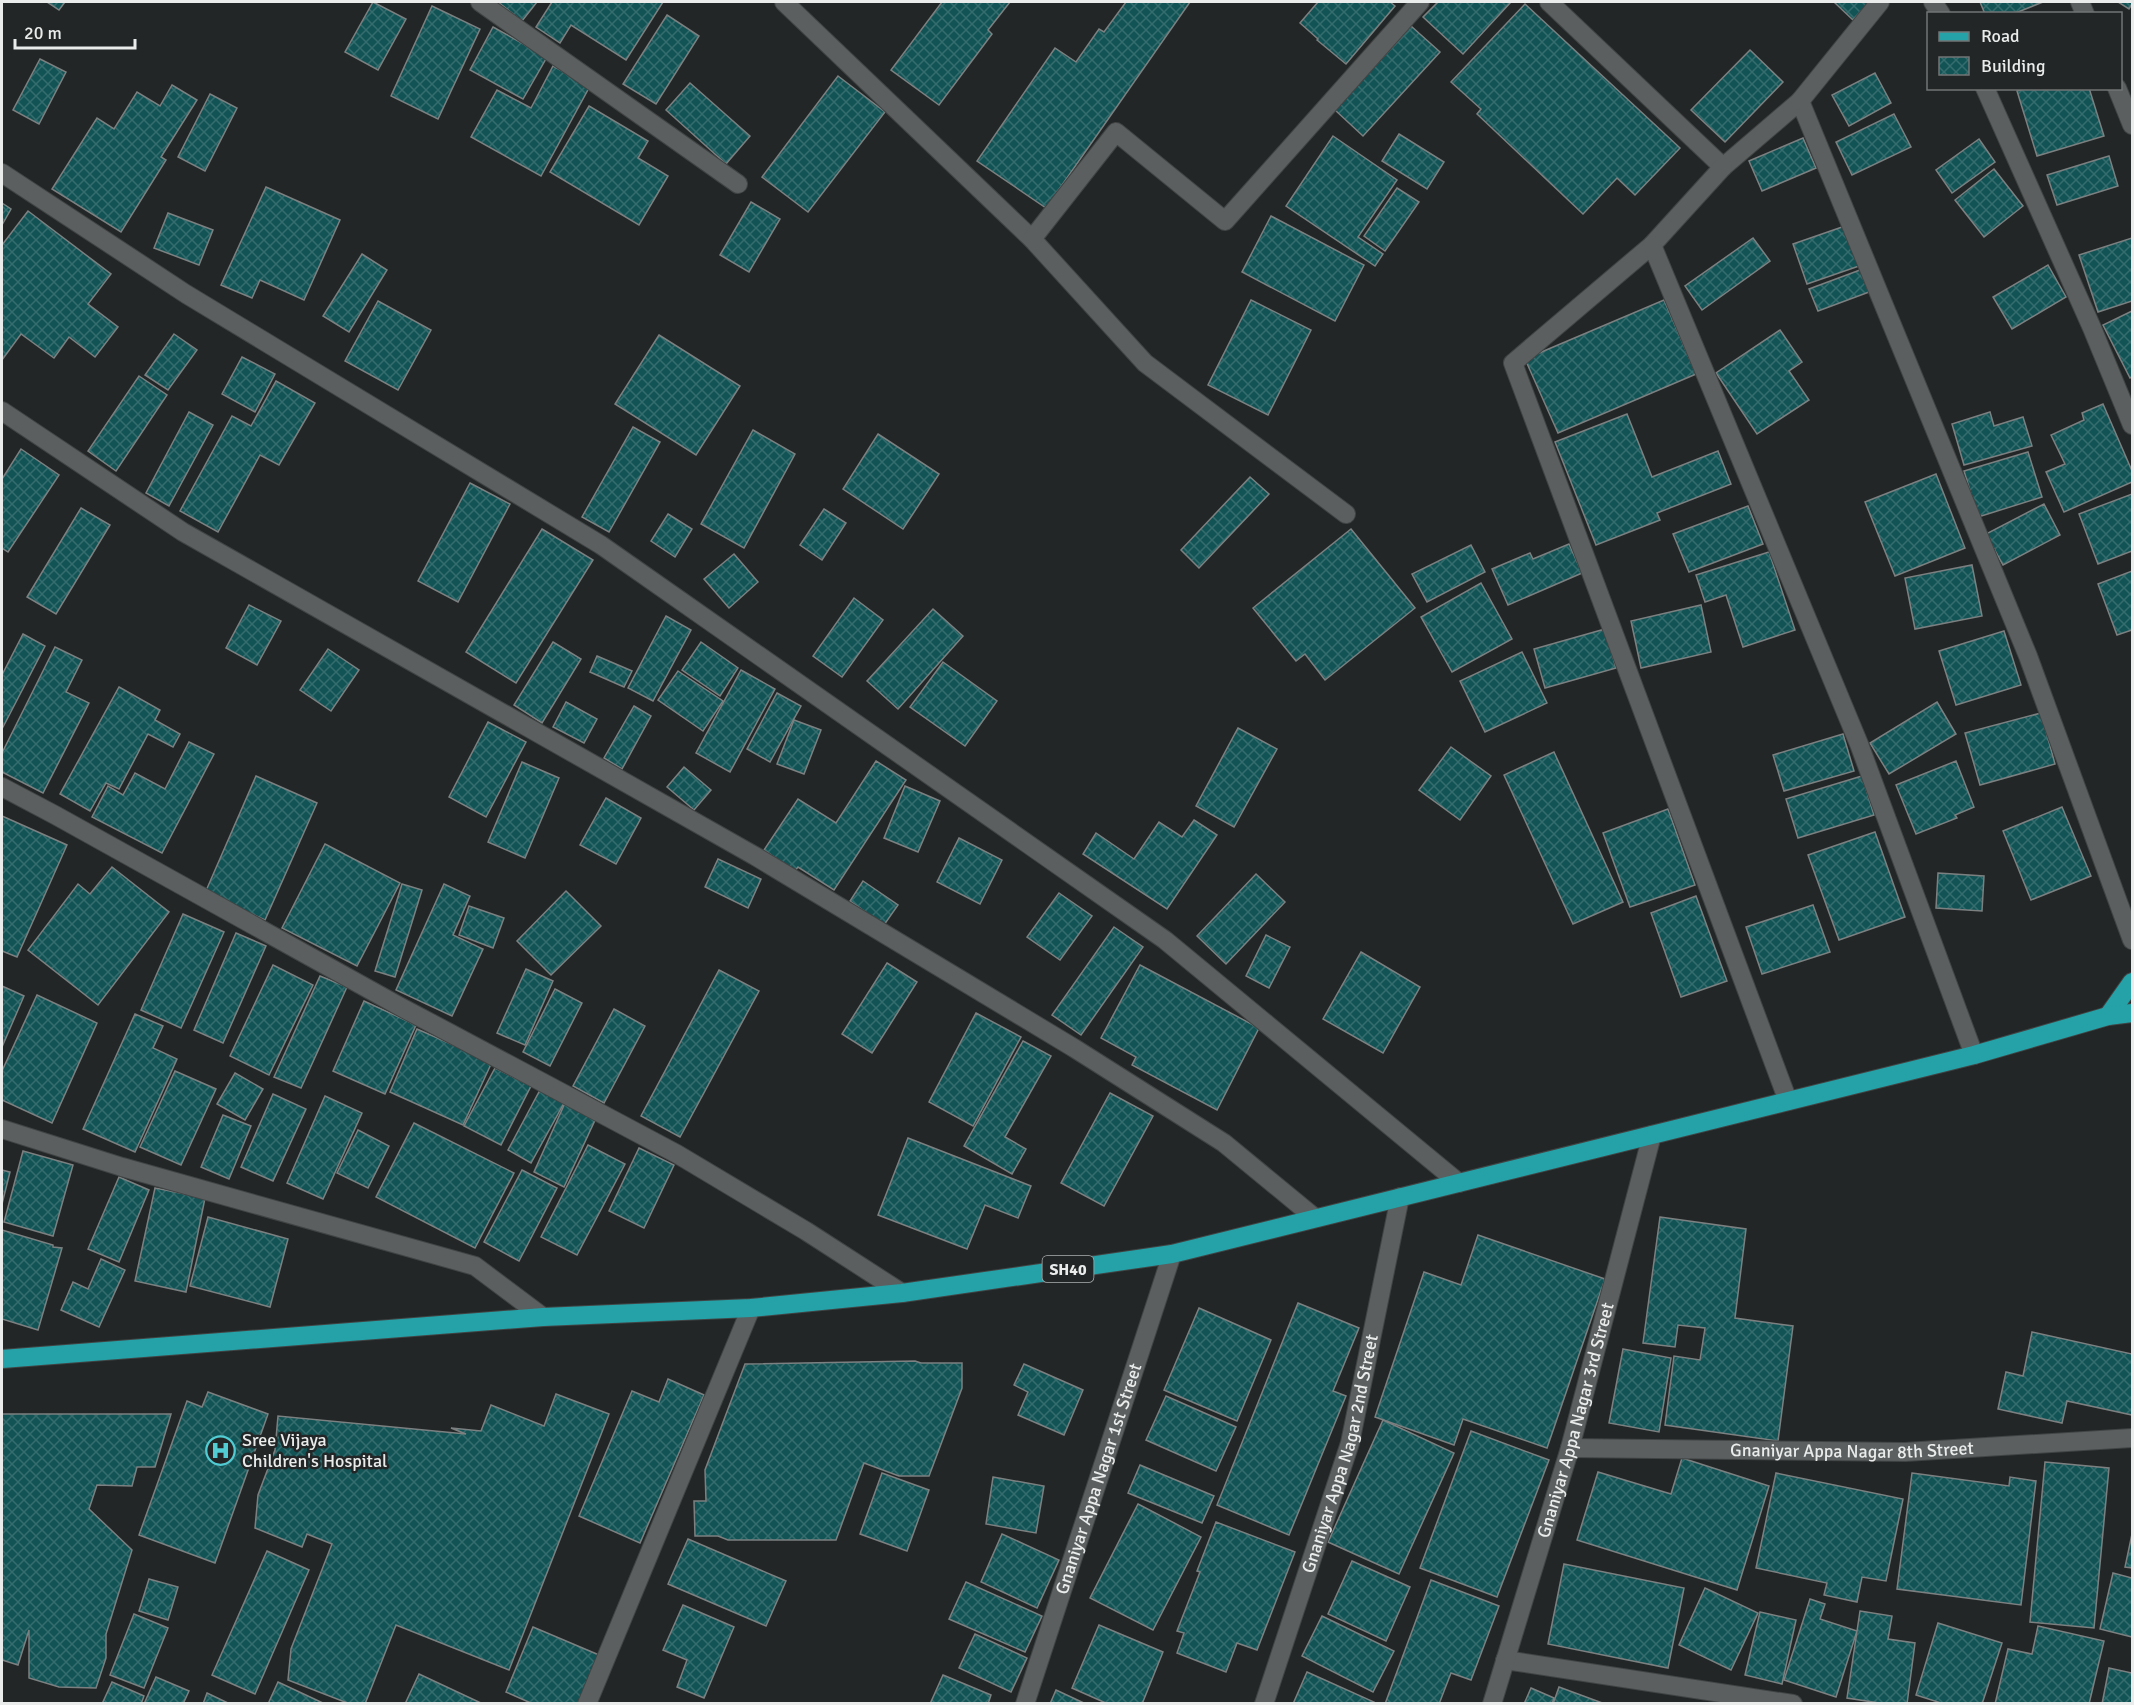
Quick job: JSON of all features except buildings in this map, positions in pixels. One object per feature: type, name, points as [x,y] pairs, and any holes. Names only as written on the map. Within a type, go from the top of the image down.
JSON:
[{"type":"main road","points":[[2108,1016],[2133,982]]},
{"type":"main road","name":"SH40","points":[[2,1359],[543,1317],[751,1308],[903,1293],[1172,1254],[1974,1055],[2108,1016],[2133,1013]]},
{"type":"street","points":[[480,2],[738,184]]},
{"type":"street","points":[[784,2],[1032,239],[1145,363],[1346,514]]},
{"type":"street","points":[[1032,239],[1116,132],[1225,221],[1420,2]]},
{"type":"street","points":[[1549,2],[1723,167]]},
{"type":"street","points":[[1788,1101],[1513,363],[1652,245],[1723,167],[1800,101],[1880,2]]},
{"type":"street","points":[[1985,90],[2133,425]]},
{"type":"street","points":[[2118,90],[2133,124]]},
{"type":"street","points":[[1800,101],[2028,656],[2133,940]]},
{"type":"street","points":[[2,173],[186,294],[601,544],[1165,940],[1459,1183]]},
{"type":"street","points":[[1652,245],[1859,744],[1974,1055]]},
{"type":"street","points":[[2,411],[183,532],[755,856],[1074,1048],[1224,1143],[1315,1218]]},
{"type":"street","points":[[2,787],[399,1006],[677,1154],[806,1231],[903,1293]]},
{"type":"street","points":[[2,1129],[133,1170],[475,1266],[543,1317]]},
{"type":"street","name":"Gnaniyar Appa Nagar 3rd Street","points":[[1492,1704],[1570,1448],[1652,1135]]},
{"type":"street","name":"Gnaniyar Appa Nagar 2nd Street","points":[[1264,1704],[1350,1443],[1400,1197]]},
{"type":"street","name":"Gnaniyar Appa Nagar 1st Street","points":[[1025,1704],[1172,1254]]},
{"type":"street","points":[[587,1704],[751,1308]]},
{"type":"street","name":"Gnaniyar Appa Nagar 8th Street","points":[[1570,1448],[1905,1452],[2133,1438]]},
{"type":"street","points":[[1505,1660],[1793,1704]]},
{"type":"place","name":"Sree Vijaya Children's Hospital","points":[[221,1450]]}]
